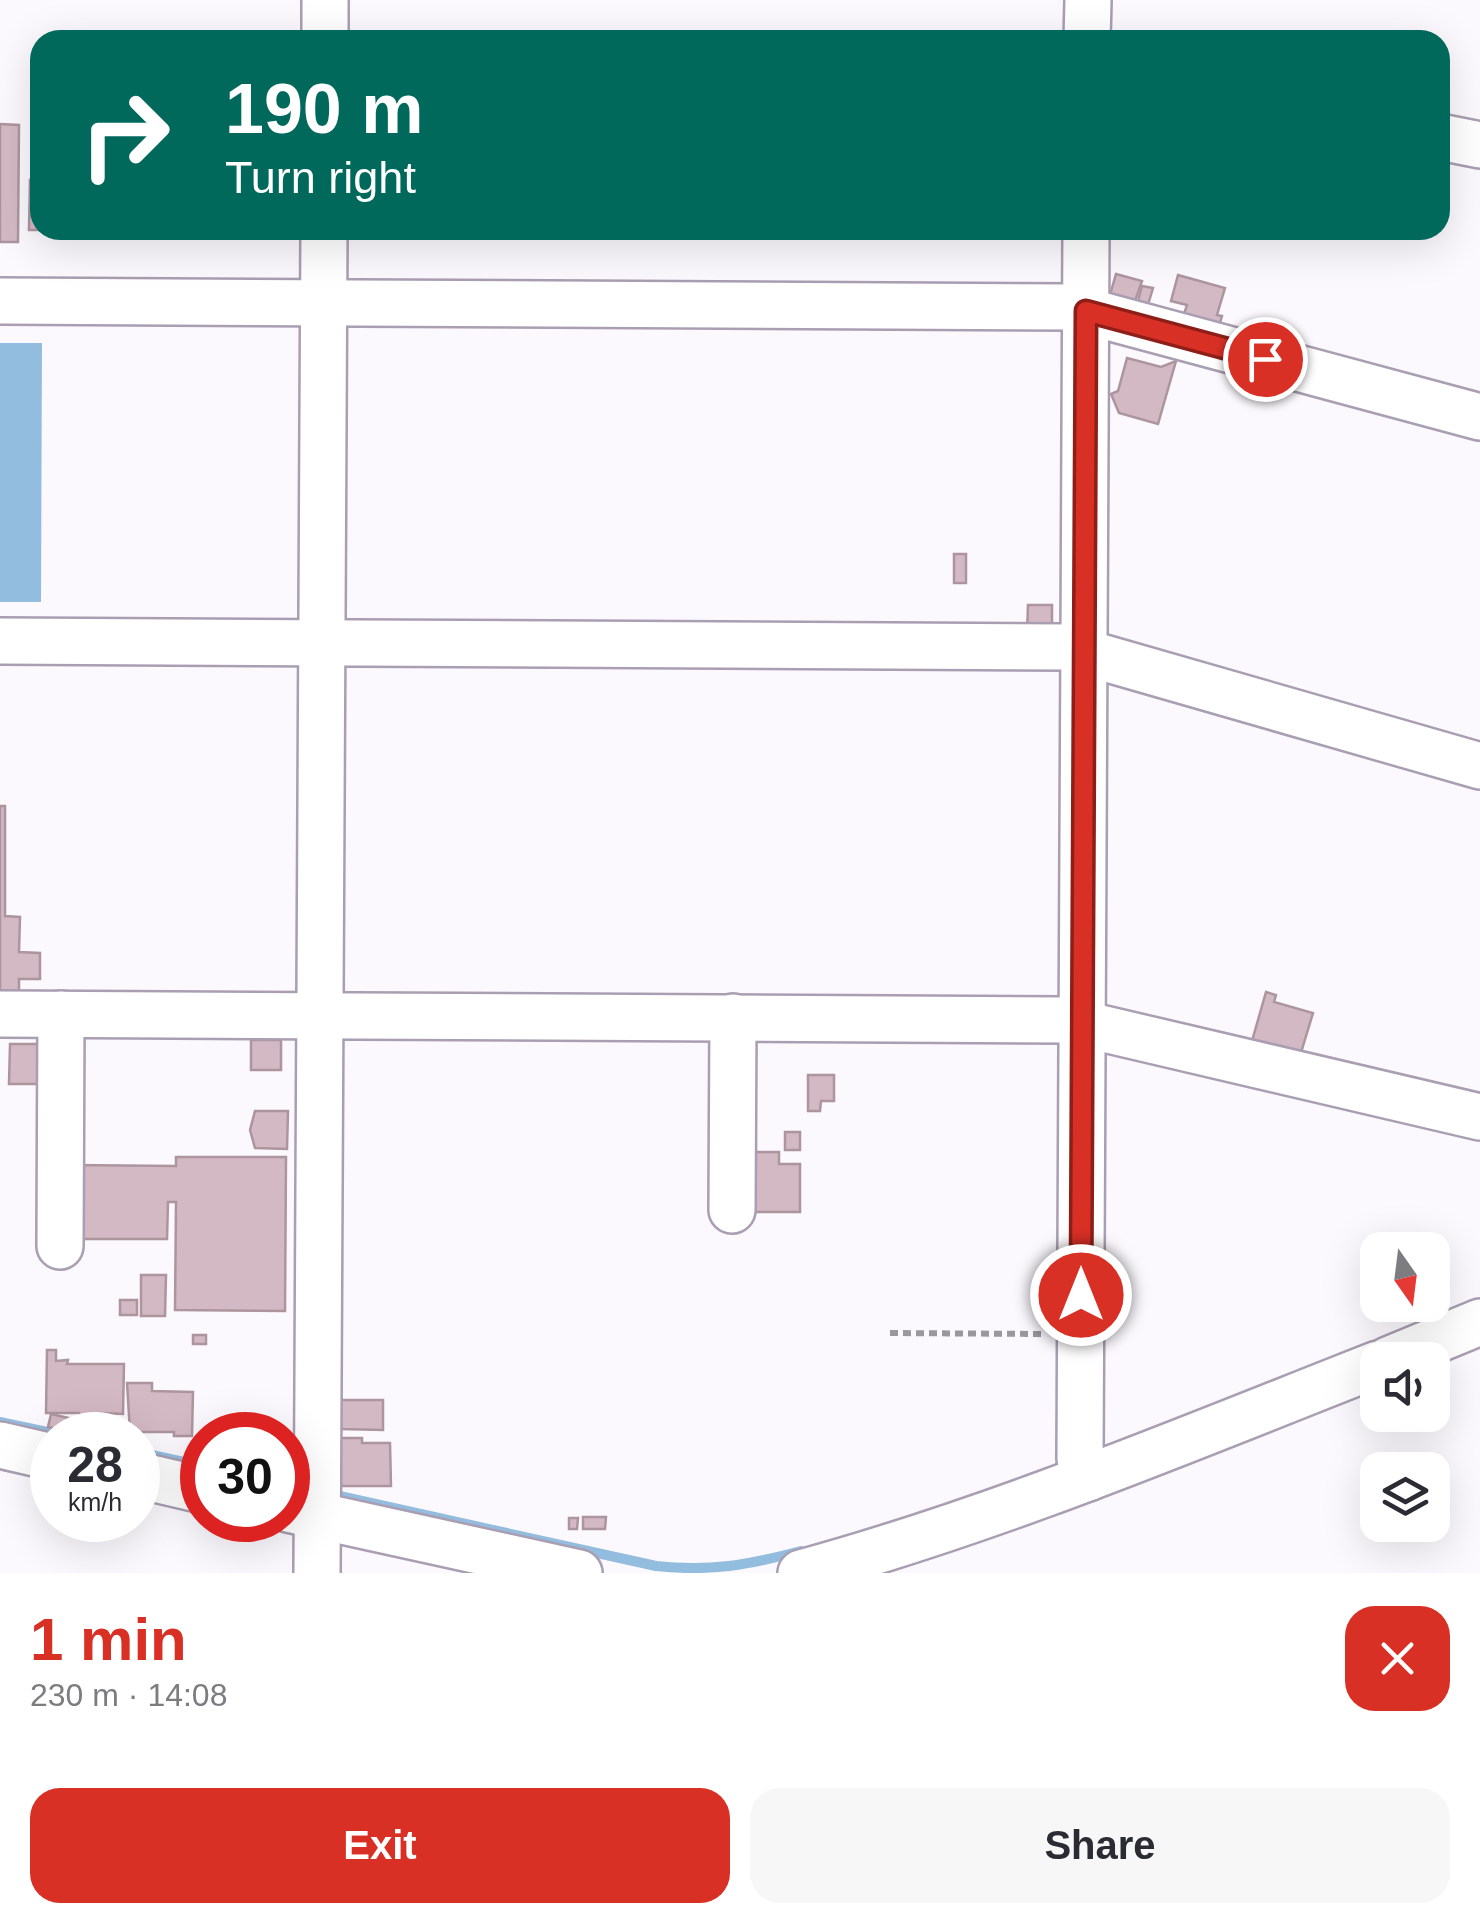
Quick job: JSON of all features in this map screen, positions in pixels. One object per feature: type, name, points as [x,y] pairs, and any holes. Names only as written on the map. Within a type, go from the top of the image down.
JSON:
[{"type":"street","points":[[325,0],[325,30]]},
{"type":"street","points":[[1088,0],[1088,30]]},
{"type":"street","points":[[1450,139],[1480,144]]},
{"type":"street","points":[[306,1412],[320,1015],[324,240]]},
{"type":"street","points":[[1086,240],[1080,1459],[1088,1478]]},
{"type":"street","points":[[0,301],[1052,307],[1086,311],[1480,417]]},
{"type":"street","points":[[0,641],[1066,647],[1480,766]]},
{"type":"street","points":[[0,1014],[1066,1020],[1480,1117]]},
{"type":"street","points":[[60,1246],[61,1014]]},
{"type":"street","points":[[732,1018],[732,1210]]},
{"type":"street","points":[[1432,1342],[1480,1322]]},
{"type":"street","points":[[801,1573],[907,1543],[1088,1478],[1360,1371]]},
{"type":"street","points":[[0,1445],[30,1452]]},
{"type":"street","points":[[310,1514],[580,1573]]},
{"type":"street","points":[[309,1542],[317,1573]]},
{"type":"path","points":[[890,1333],[1081,1334]]},
{"type":"water","points":[[0,343],[42,343],[41,602],[0,602]]},
{"type":"building","points":[[0,124],[19,125],[18,242],[0,242]]},
{"type":"building","points":[[1116,274],[1142,281],[1135,301],[1110,295]]},
{"type":"building","points":[[1178,275],[1225,288],[1217,315],[1222,316],[1218,329],[1198,324],[1200,318],[1184,314],[1187,305],[1171,301]]},
{"type":"building","points":[[1142,286],[1153,288],[1147,308],[1137,305]]},
{"type":"building","points":[[1127,358],[1161,367],[1176,361],[1158,424],[1119,413],[1111,394],[1118,391]]},
{"type":"building","points":[[954,554],[966,554],[966,583],[954,583]]},
{"type":"building","points":[[1028,605],[1052,605],[1052,633],[1027,632]]},
{"type":"building","points":[[0,806],[5,806],[5,916],[20,917],[19,952],[40,953],[40,979],[19,979],[19,993],[0,992]]},
{"type":"building","points":[[1266,992],[1276,995],[1274,1002],[1313,1013],[1300,1056],[1252,1041]]},
{"type":"building","points":[[251,1040],[281,1040],[281,1070],[251,1070]]},
{"type":"building","points":[[10,1044],[46,1044],[46,1084],[9,1084]]},
{"type":"building","points":[[808,1075],[834,1075],[834,1101],[821,1101],[820,1111],[808,1111]]},
{"type":"building","points":[[255,1111],[288,1111],[287,1149],[255,1148],[250,1130]]},
{"type":"building","points":[[785,1132],[800,1132],[800,1150],[785,1150]]},
{"type":"building","points":[[751,1152],[779,1152],[779,1164],[800,1164],[800,1212],[750,1212]]},
{"type":"building","points":[[176,1157],[286,1157],[285,1311],[175,1310],[176,1202],[168,1202],[167,1239],[72,1239],[73,1165],[176,1166]]},
{"type":"building","points":[[141,1275],[166,1275],[165,1316],[141,1316]]},
{"type":"building","points":[[120,1300],[137,1300],[137,1315],[120,1315]]},
{"type":"building","points":[[193,1335],[206,1335],[206,1344],[193,1344]]},
{"type":"building","points":[[47,1350],[56,1350],[56,1361],[68,1360],[67,1364],[124,1364],[123,1412],[46,1412]]},
{"type":"building","points":[[127,1383],[152,1383],[152,1391],[193,1392],[193,1412],[180,1412],[180,1436],[160,1432],[160,1412],[129,1412]]},
{"type":"building","points":[[341,1400],[383,1400],[383,1430],[340,1429]]},
{"type":"building","points":[[338,1438],[390,1443],[391,1486],[338,1486]]},
{"type":"building","points":[[583,1517],[606,1517],[605,1529],[583,1529]]},
{"type":"building","points":[[569,1518],[578,1518],[577,1529],[569,1529]]},
{"type":"waterway","points":[[0,1422],[30,1428]]},
{"type":"waterway","points":[[160,1457],[180,1461]]},
{"type":"waterway","points":[[335,1495],[656,1566],[729,1566],[801,1551]]},
{"type":"route","points":[[1081,1295],[1086,311],[1265,359]]}]
